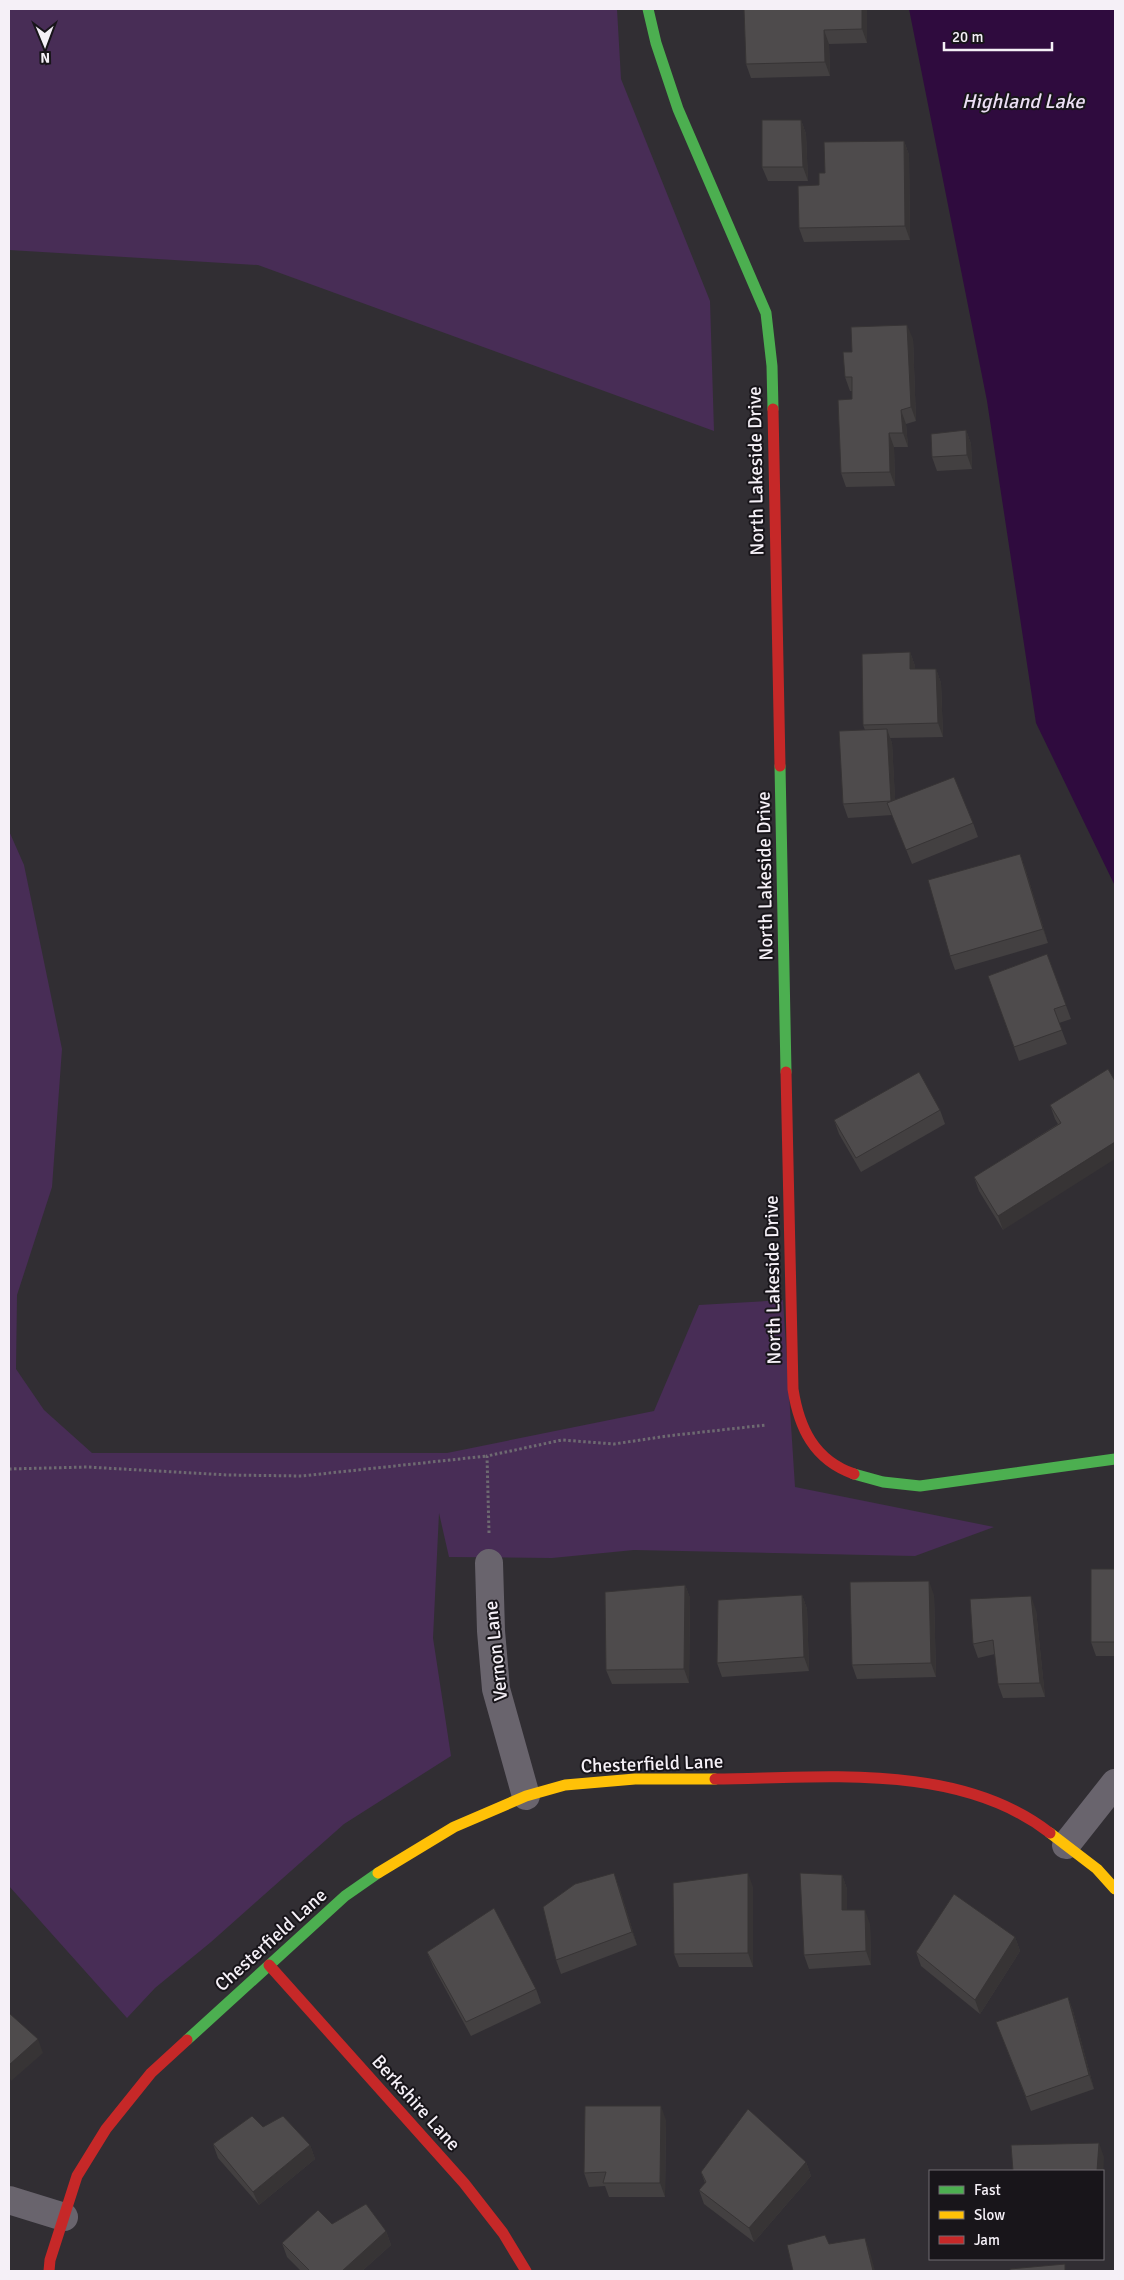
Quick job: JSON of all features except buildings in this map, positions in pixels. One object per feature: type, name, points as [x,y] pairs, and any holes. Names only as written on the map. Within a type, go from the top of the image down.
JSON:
[{"type":"street","name":"North Lakeside Drive","points":[[648,9],[656,43],[678,109],[766,313],[772,376],[793,1389],[800,1420],[811,1443],[830,1461],[851,1473],[883,1482],[920,1486],[1115,1459]]},
{"type":"street","name":"Vernon Lane","points":[[489,1563],[490,1631],[496,1688],[526,1796]]},
{"type":"street","name":"Chesterfield Lane","points":[[49,2271],[50,2260],[77,2176],[111,2122],[151,2074],[345,1896],[394,1862],[454,1827],[526,1796],[565,1785],[635,1779],[890,1778],[935,1783],[1004,1805],[1039,1824],[1097,1869],[1115,1889]]},
{"type":"street","points":[[1066,1845],[1115,1783]]},
{"type":"street","name":"Berkshire Lane","points":[[269,1965],[464,2183],[503,2234],[526,2271]]},
{"type":"street","points":[[9,2200],[64,2217]]},
{"type":"path","points":[[9,1469],[87,1467],[219,1475],[302,1476],[487,1456],[562,1440],[614,1444],[800,1420]]},
{"type":"path","points":[[487,1456],[489,1563]]},
{"type":"shaded area","points":[[9,9],[617,9],[621,79],[710,301],[714,431],[258,265],[9,250]]},
{"type":"shaded area","points":[[9,831],[24,865],[62,1049],[52,1187],[17,1295],[16,1369],[44,1410],[92,1453],[447,1453],[654,1411],[699,1305],[783,1300],[795,1487],[994,1527],[915,1556],[634,1550],[552,1558],[449,1557],[439,1513],[433,1638],[451,1756],[344,1824],[211,1942],[155,1988],[127,2018],[9,1886]]},
{"type":"water","name":"Highland Lake","points":[[909,9],[1115,9],[1115,886],[1036,723],[987,401]]},
{"type":"traffic: fast","points":[[648,9],[656,43],[678,109],[766,313],[772,366],[773,409]]},
{"type":"traffic: fast","points":[[780,766],[786,1072]]},
{"type":"traffic: fast","points":[[854,1474],[883,1482],[920,1486],[1115,1459]]},
{"type":"traffic: fast","points":[[187,2040],[345,1896],[378,1873]]},
{"type":"traffic: slow","points":[[378,1873],[454,1827],[526,1796],[565,1785],[635,1779],[715,1779]]},
{"type":"traffic: slow","points":[[1050,1833],[1097,1869],[1115,1889]]},
{"type":"traffic: jam","points":[[773,409],[780,766]]},
{"type":"traffic: jam","points":[[786,1072],[793,1389],[799,1417],[811,1441],[828,1460],[854,1474]]},
{"type":"traffic: jam","points":[[715,1779],[845,1777],[890,1779],[933,1784],[975,1794],[1014,1810],[1050,1833]]},
{"type":"traffic: jam","points":[[269,1965],[464,2183],[503,2233],[526,2271]]},
{"type":"traffic: jam","points":[[49,2271],[50,2260],[77,2176],[106,2129],[151,2073],[187,2040]]}]
